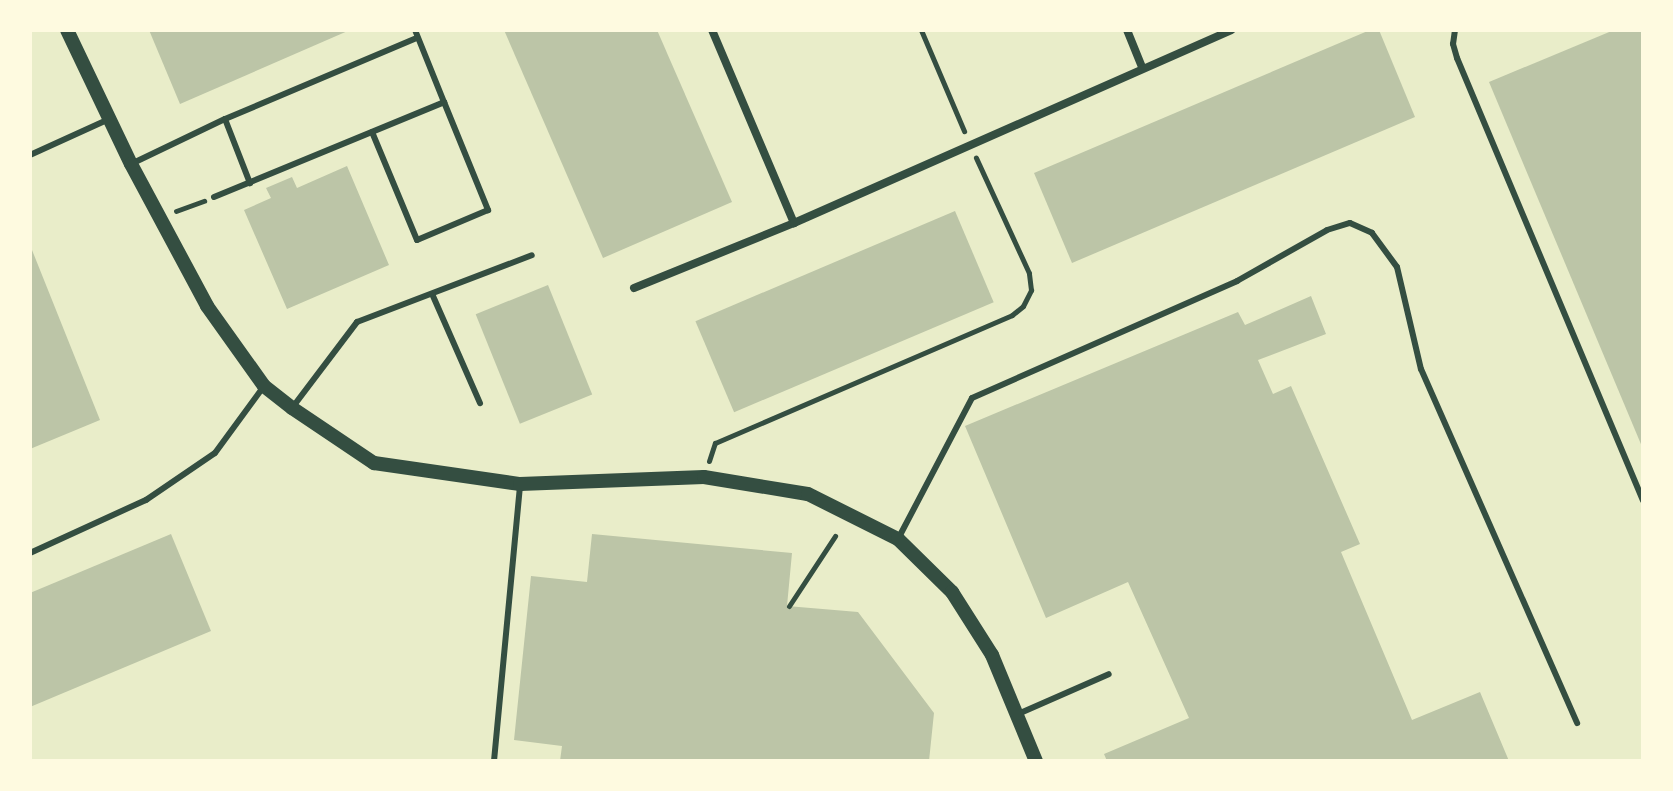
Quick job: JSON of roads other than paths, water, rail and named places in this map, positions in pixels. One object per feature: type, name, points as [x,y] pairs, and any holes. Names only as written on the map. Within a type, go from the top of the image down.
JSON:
[{"type":"street","points":[[67,30],[131,164],[207,306],[264,386],[292,408],[374,463],[520,484],[704,477],[808,494],[898,539],[952,592],[992,655],[1036,761]]},
{"type":"street","points":[[712,30],[794,223]]},
{"type":"street","points":[[1127,30],[1142,67]]},
{"type":"street","points":[[634,288],[794,223],[969,143],[1231,30]]},
{"type":"lane","points":[[1455,30],[1453,44],[1457,58],[1643,501]]},
{"type":"lane","points":[[131,164],[416,34],[488,210],[417,240],[372,132]]},
{"type":"lane","points":[[214,197],[444,102]]},
{"type":"lane","points":[[30,155],[109,119]]},
{"type":"lane","points":[[225,119],[250,183]]},
{"type":"lane","points":[[898,539],[972,398],[1237,281],[1327,230],[1350,223],[1372,233],[1397,267],[1421,369],[1577,723]]},
{"type":"lane","points":[[292,408],[357,322],[400,304],[433,296],[532,255]]},
{"type":"lane","points":[[433,296],[480,403]]},
{"type":"lane","points":[[30,553],[146,500],[215,453],[264,386]]},
{"type":"lane","points":[[494,761],[520,484]]},
{"type":"lane","points":[[1018,714],[1109,674]]}]
